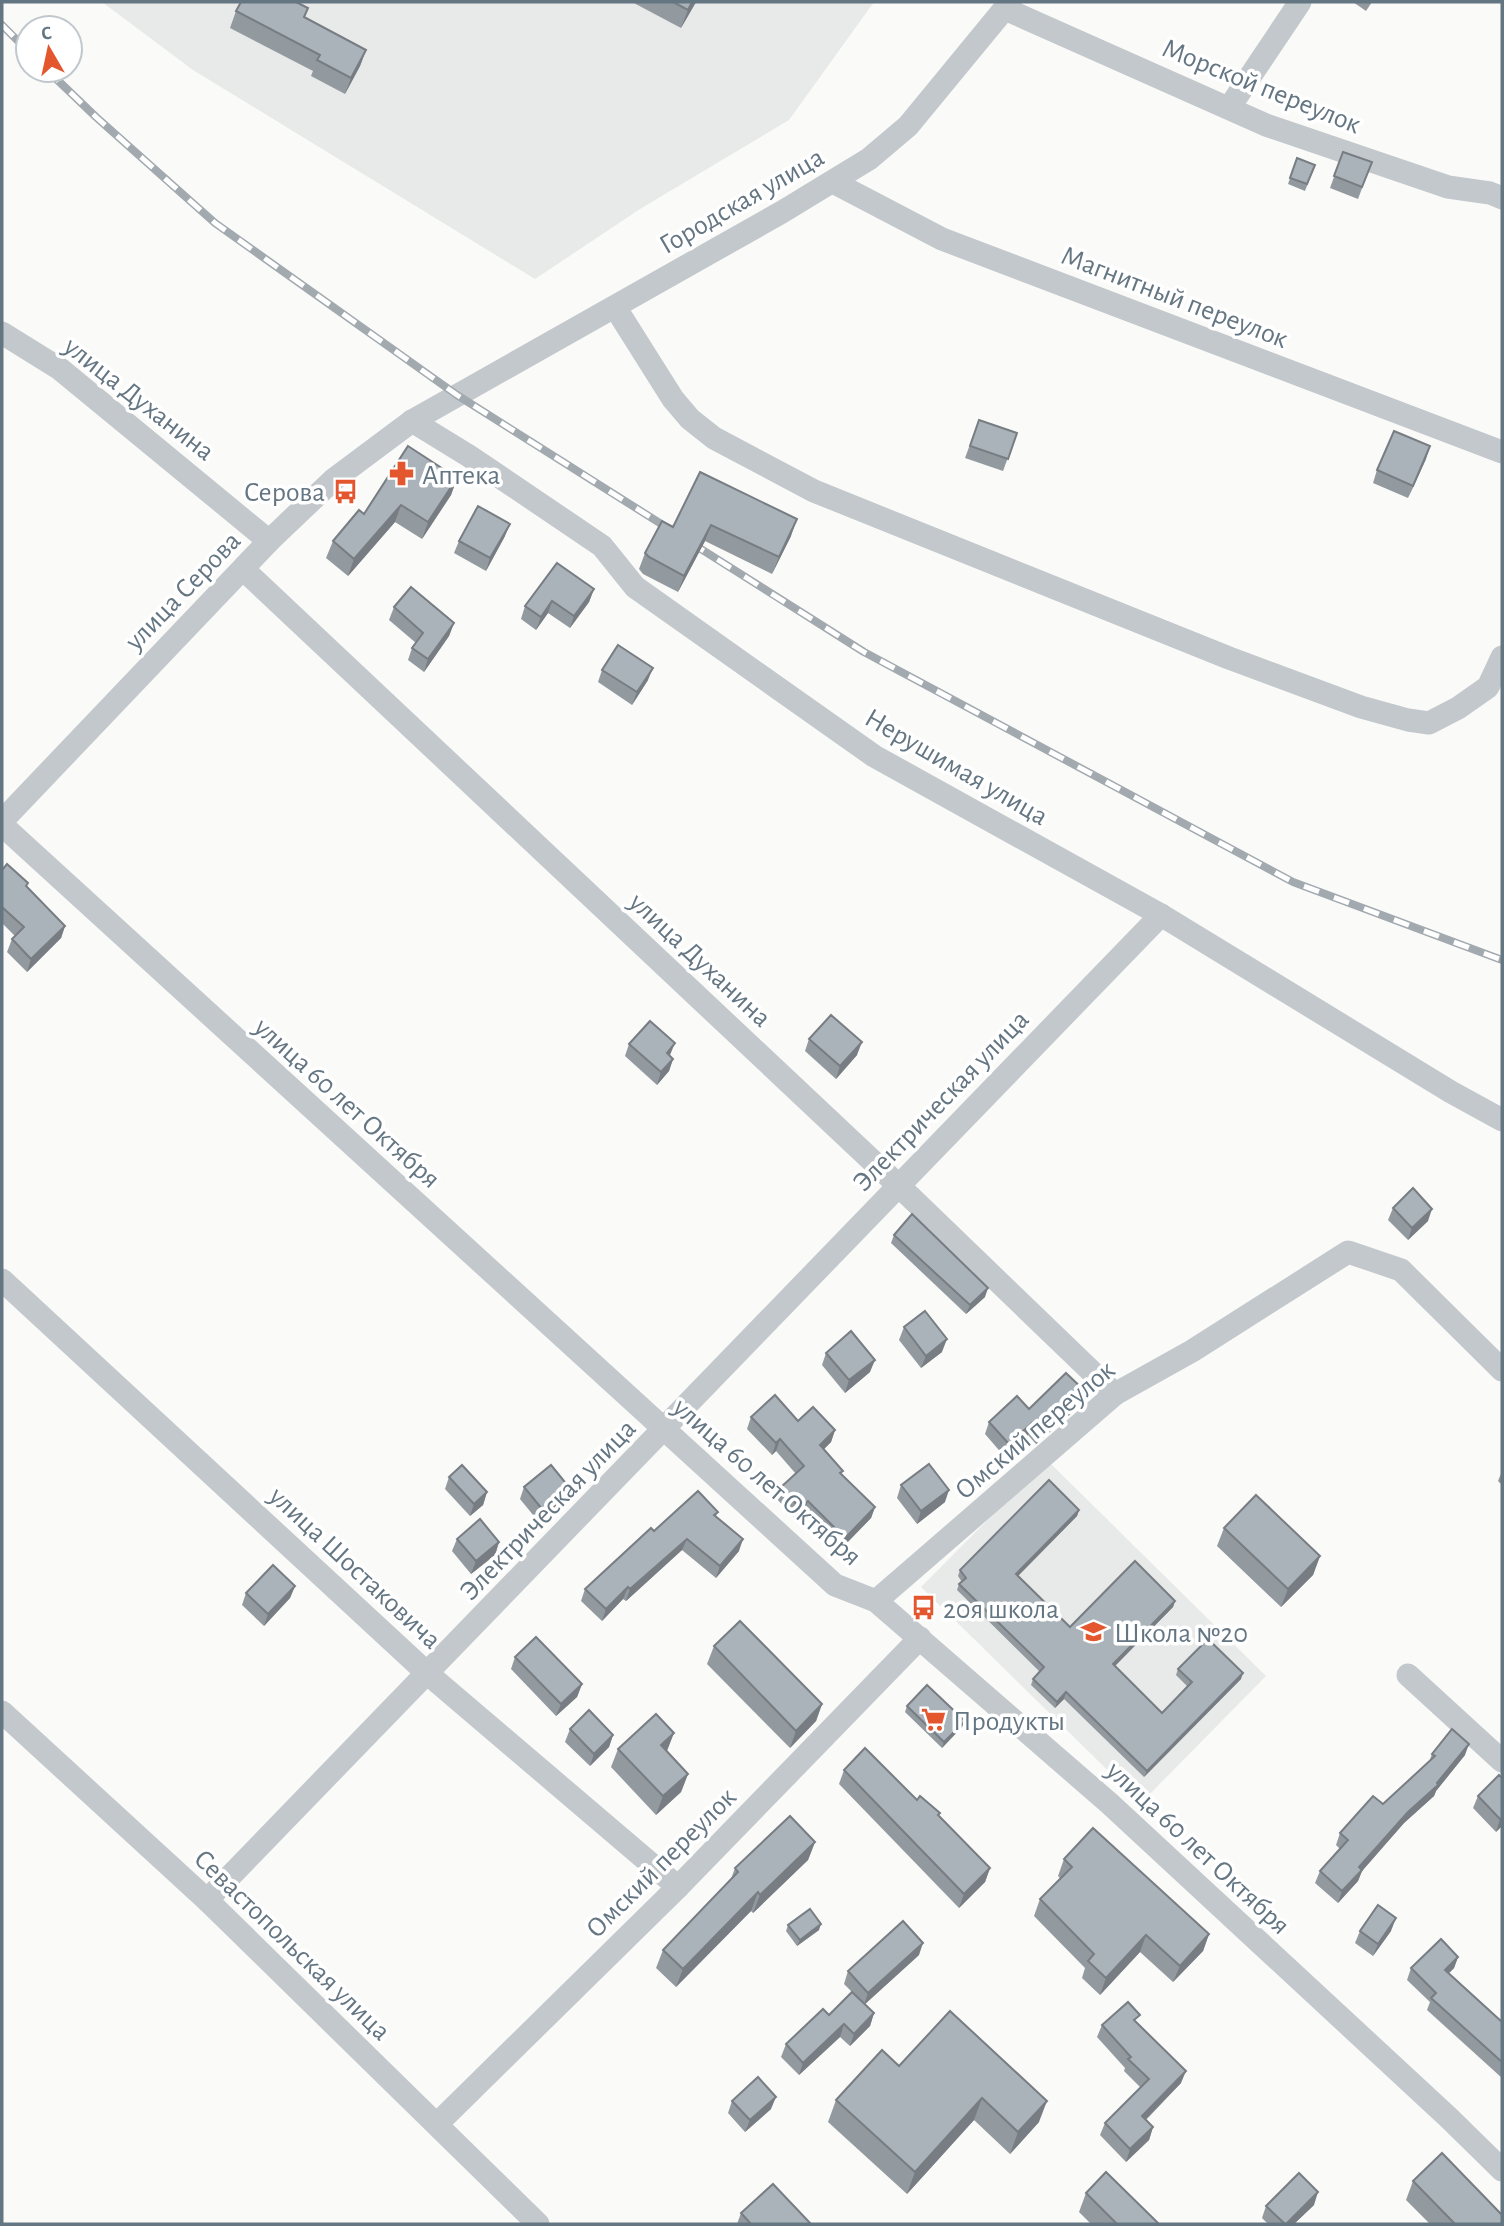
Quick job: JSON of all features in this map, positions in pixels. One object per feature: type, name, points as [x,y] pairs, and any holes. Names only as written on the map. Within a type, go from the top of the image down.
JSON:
[{"type":"street","points":[[1228,108],[1300,2]]},
{"type":"street","name":"Морской переулок","points":[[1008,5],[1266,125],[1448,187],[1498,189]]},
{"type":"street","name":"Городская улица","points":[[457,395],[833,182],[888,145],[908,126],[1008,5]]},
{"type":"street","name":"Магнитный переулок","points":[[833,182],[942,239],[1502,452]]},
{"type":"street","points":[[615,307],[673,399],[690,419],[714,438],[801,485],[1229,659],[1361,707],[1429,723],[1446,716],[1488,687],[1502,657]]},
{"type":"street","name":"улица Духанина","points":[[2,333],[60,369],[269,541]]},
{"type":"street","name":"улица Серова","points":[[2,823],[269,541],[333,480],[412,421],[457,395]]},
{"type":"street","name":"Нерушимая улица","points":[[412,421],[602,546],[635,587],[874,756],[1161,915],[1451,1092],[1502,1120]]},
{"type":"street","name":"улица Духанина","points":[[243,569],[899,1186],[1115,1394]]},
{"type":"street","name":"улица 60 лет Октября","points":[[2,823],[835,1586],[876,1601],[1109,1802],[1502,2170]]},
{"type":"street","name":"Электрическая улица","points":[[207,1900],[1161,915]]},
{"type":"street","name":"Омский переулок","points":[[876,1601],[1115,1394],[1192,1351],[1348,1252],[1401,1270],[1502,1370]]},
{"type":"street","name":"улица Шостаковича","points":[[2,1280],[428,1674],[678,1888]]},
{"type":"street","name":"Омский переулок","points":[[437,2124],[678,1888],[920,1638]]},
{"type":"street","points":[[1408,1675],[1502,1761]]},
{"type":"street","name":"Севастопольская улица","points":[[2,1712],[207,1900],[538,2224]]},
{"type":"shaded area","points":[[102,2],[874,2],[789,120],[640,209],[535,279],[193,70]]},
{"type":"shaded area","name":"Школа №20","points":[[1047,1460],[1266,1676],[1141,1803],[921,1587]]},
{"type":"building","points":[[241,2],[296,2],[308,8],[304,17],[366,50],[351,78],[317,60],[320,55],[236,11]]},
{"type":"building","points":[[673,2],[692,2],[688,10]]},
{"type":"building","points":[[1343,152],[1372,162],[1362,187],[1334,176]]},
{"type":"building","points":[[1297,158],[1315,165],[1307,184],[1290,178]]},
{"type":"building","points":[[979,420],[1017,433],[1008,459],[970,446]]},
{"type":"building","points":[[1394,431],[1430,446],[1413,486],[1377,470]]},
{"type":"building","points":[[408,446],[457,478],[428,522],[401,505],[354,559],[333,541],[359,510],[364,514]]},
{"type":"building","points":[[700,472],[797,519],[779,557],[711,525],[684,576],[645,553],[662,521],[673,527]]},
{"type":"building","points":[[478,506],[510,524],[490,558],[459,541]]},
{"type":"building","points":[[557,563],[594,589],[574,616],[552,601],[541,617],[525,606]]},
{"type":"building","points":[[411,587],[454,623],[428,659],[412,648],[423,633],[394,607]]},
{"type":"building","points":[[618,645],[653,668],[637,692],[602,670]]},
{"type":"building","points":[[7,864],[28,883],[26,886],[65,926],[31,959],[12,939],[24,927],[2,907],[2,870]]},
{"type":"building","points":[[831,1015],[862,1042],[840,1066],[809,1039]]},
{"type":"building","points":[[650,1021],[675,1043],[667,1053],[673,1059],[661,1072],[629,1044]]},
{"type":"building","points":[[1413,1188],[1432,1209],[1412,1228],[1393,1208]]},
{"type":"building","points":[[912,1214],[988,1288],[970,1305],[894,1235]]},
{"type":"building","points":[[925,1311],[947,1339],[926,1356],[904,1327]]},
{"type":"building","points":[[851,1331],[875,1360],[849,1380],[826,1353]]},
{"type":"building","points":[[1066,1373],[1086,1392],[1040,1432],[1032,1423],[1009,1444],[989,1422],[1017,1396],[1029,1409]]},
{"type":"building","points":[[775,1395],[798,1421],[813,1407],[835,1430],[820,1445],[843,1471],[840,1473],[875,1507],[845,1538],[808,1501],[800,1508],[781,1487],[804,1466],[780,1439],[776,1443],[751,1417]]},
{"type":"building","points":[[929,1464],[949,1490],[921,1511],[901,1485]]},
{"type":"building","points":[[462,1465],[487,1492],[474,1504],[449,1477]]},
{"type":"building","points":[[551,1465],[569,1487],[542,1509],[524,1487]]},
{"type":"building","points":[[1049,1480],[1079,1510],[1016,1574],[1070,1627],[1135,1561],[1175,1601],[1113,1664],[1162,1713],[1192,1682],[1178,1669],[1208,1639],[1243,1673],[1147,1771],[1066,1692],[1057,1702],[1033,1679],[1044,1667],[959,1584],[966,1578],[960,1570]]},
{"type":"building","points":[[698,1491],[718,1512],[714,1515],[743,1539],[720,1566],[687,1539],[630,1589],[628,1587],[606,1609],[585,1589],[651,1528],[654,1531]]},
{"type":"building","points":[[1256,1495],[1320,1556],[1288,1589],[1224,1528]]},
{"type":"building","points":[[480,1519],[499,1542],[476,1561],[457,1539]]},
{"type":"building","points":[[273,1565],[295,1586],[268,1614],[246,1593]]},
{"type":"building","points":[[740,1621],[822,1704],[796,1731],[714,1646]]},
{"type":"building","points":[[536,1637],[582,1684],[561,1704],[515,1657]]},
{"type":"building","name":"Продукты","points":[[927,1685],[965,1721],[944,1742],[907,1706]]},
{"type":"building","points":[[589,1710],[613,1735],[594,1754],[570,1729]]},
{"type":"building","points":[[656,1714],[674,1733],[661,1745],[688,1774],[663,1796],[618,1749]]},
{"type":"building","points":[[1452,1729],[1469,1744],[1438,1785],[1408,1812],[1359,1867],[1362,1870],[1342,1891],[1320,1871],[1348,1840],[1340,1833],[1373,1796],[1383,1804],[1435,1756],[1432,1754]]},
{"type":"building","points":[[865,1748],[917,1800],[920,1796],[940,1813],[938,1815],[990,1868],[964,1894],[844,1770]]},
{"type":"building","points":[[1499,1775],[1502,1778],[1500,1819],[1478,1796]]},
{"type":"building","points":[[790,1816],[815,1842],[760,1895],[758,1892],[683,1969],[663,1950],[738,1872],[735,1868]]},
{"type":"building","points":[[1093,1828],[1209,1934],[1180,1966],[1146,1935],[1106,1978],[1088,1961],[1094,1954],[1040,1899],[1072,1867],[1064,1859]]},
{"type":"building","points":[[1378,1905],[1396,1918],[1378,1944],[1360,1931]]},
{"type":"building","points":[[810,1909],[821,1924],[800,1940],[788,1925]]},
{"type":"building","points":[[903,1921],[923,1943],[868,1993],[848,1971]]},
{"type":"building","points":[[1441,1939],[1458,1957],[1445,1970],[1502,2022],[1502,2062],[1431,1998],[1436,1993],[1411,1968]]},
{"type":"building","points":[[852,1992],[874,2013],[854,2034],[844,2024],[803,2063],[786,2044],[823,2009],[829,2015]]},
{"type":"building","points":[[1128,2002],[1140,2015],[1134,2020],[1186,2071],[1142,2116],[1153,2127],[1130,2149],[1105,2123],[1149,2079],[1128,2059],[1131,2057],[1102,2025]]},
{"type":"building","points":[[950,2011],[1047,2101],[1018,2132],[982,2098],[915,2172],[836,2100],[882,2050],[899,2066]]},
{"type":"building","points":[[758,2077],[776,2097],[750,2120],[732,2101]]},
{"type":"building","points":[[1442,2153],[1502,2215],[1502,2224],[1455,2224],[1413,2181]]},
{"type":"building","points":[[1106,2172],[1159,2224],[1117,2224],[1086,2193]]},
{"type":"building","points":[[1299,2173],[1318,2192],[1285,2224],[1266,2206]]},
{"type":"building","points":[[773,2184],[811,2224],[751,2224],[741,2213]]},
{"type":"railway","points":[[2,25],[14,37]]},
{"type":"railway","points":[[62,84],[215,223],[457,395],[864,652],[1293,882],[1502,960]]},
{"type":"place","name":"Аптека","points":[[402,474]]},
{"type":"place","name":"Серова","points":[[345,491]]},
{"type":"place","name":"20я школа","points":[[923,1608]]},
{"type":"place","name":"Школа №20","points":[[1094,1632]]},
{"type":"place","name":"Продукты","points":[[933,1720]]}]
